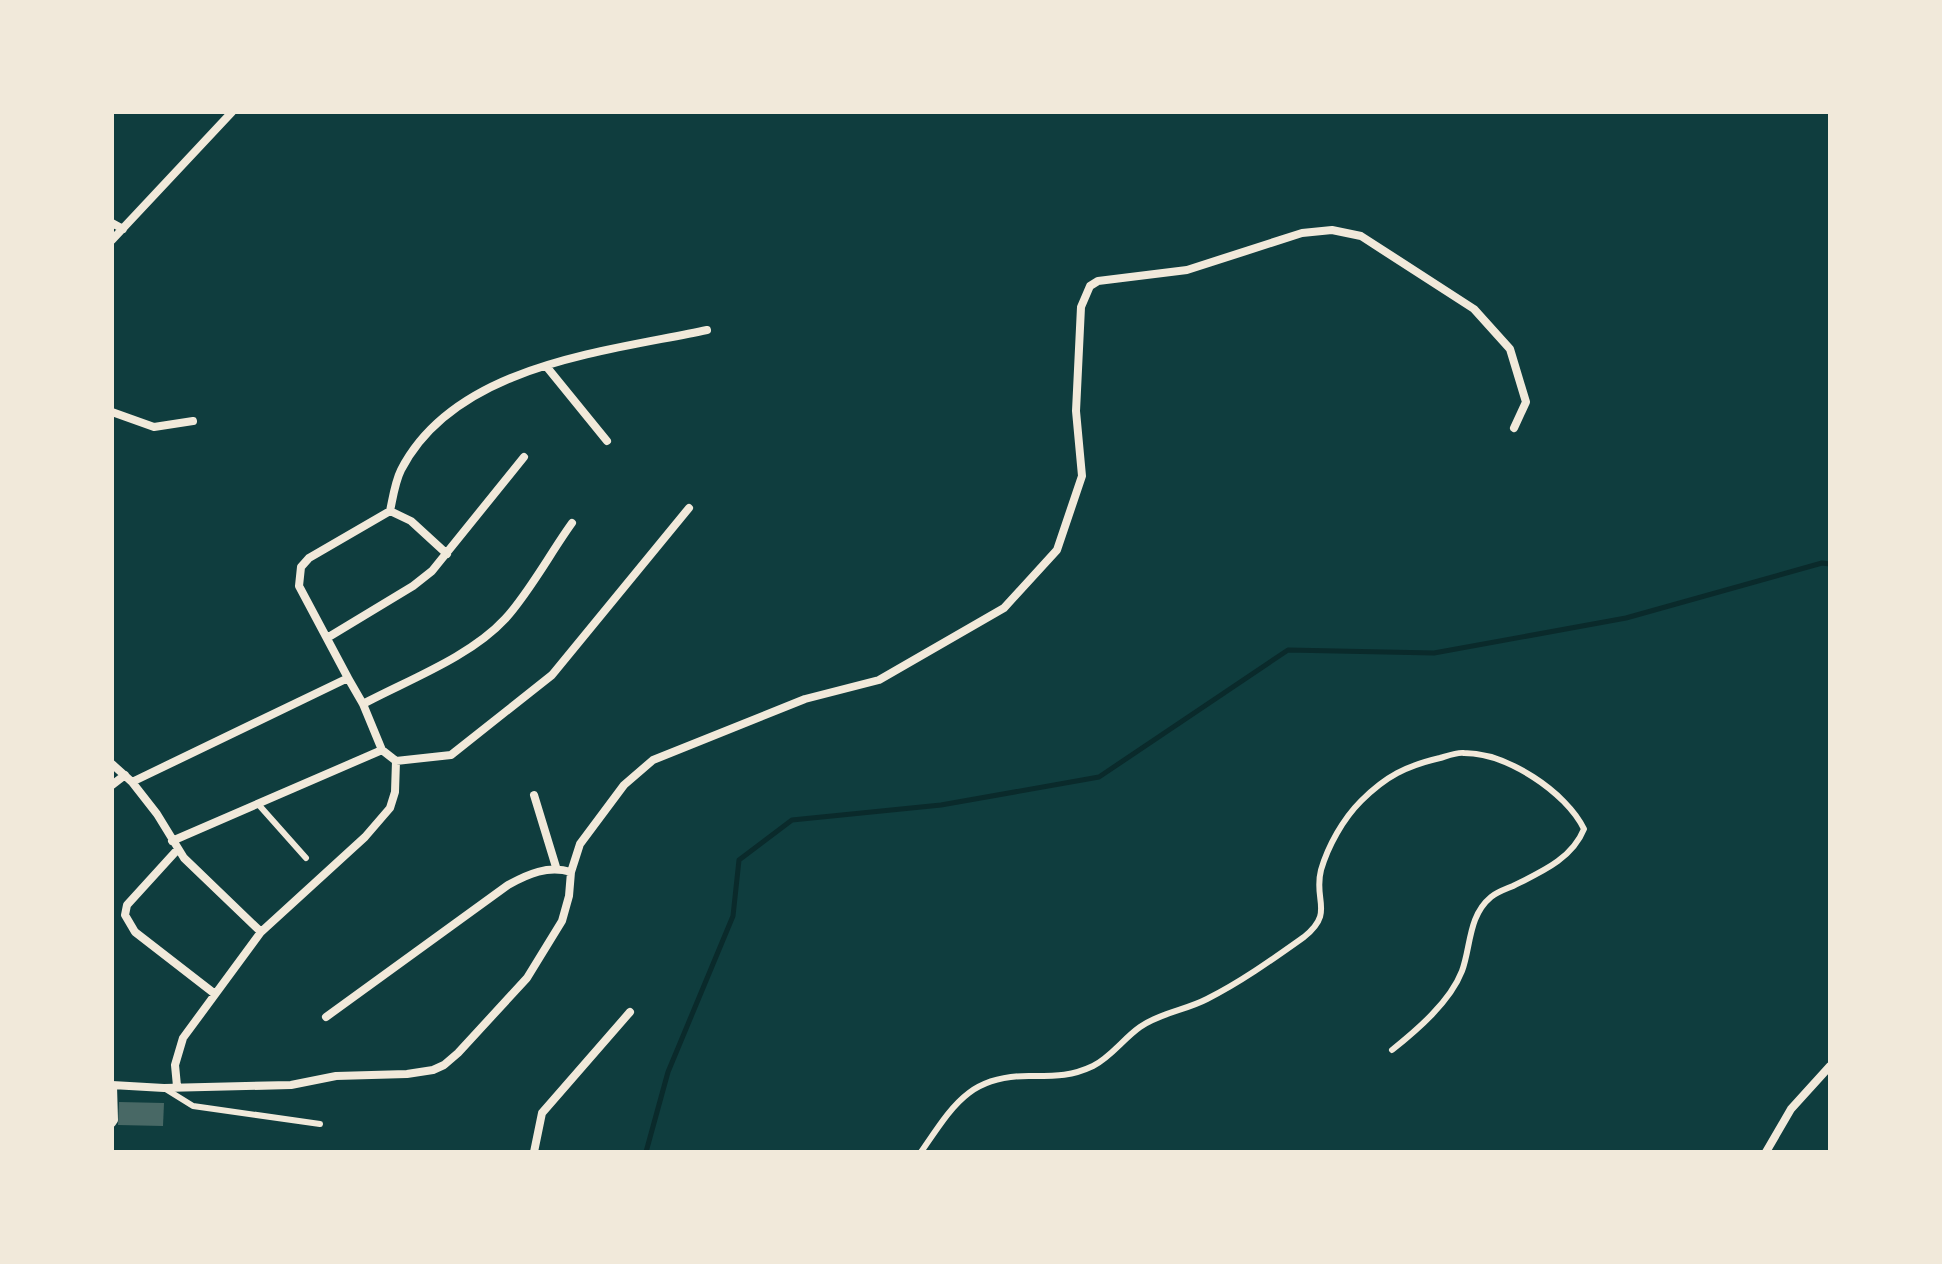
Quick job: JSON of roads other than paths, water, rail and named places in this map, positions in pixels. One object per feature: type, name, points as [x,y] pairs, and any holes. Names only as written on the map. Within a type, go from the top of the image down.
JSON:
[{"type":"street","points":[[112,240],[232,112]]},
{"type":"street","points":[[112,223],[123,229]]},
{"type":"street","points":[[112,1123],[113,1086],[291,1085],[336,1076],[407,1074],[444,1065],[527,978],[562,921],[580,844],[624,785],[653,760],[805,699],[879,680],[1004,608],[1057,550],[1082,476],[1076,411],[1081,307],[1090,286],[1098,281],[1187,270],[1302,233],[1332,230],[1361,236],[1474,309],[1510,349],[1526,402],[1514,428]]},
{"type":"street","points":[[689,508],[552,675],[451,755],[396,761],[382,750],[363,704],[299,586],[301,567],[309,558],[390,511],[399,473],[412,451],[442,417],[473,396],[515,376],[546,366],[707,330]]},
{"type":"street","points":[[546,366],[607,441]]},
{"type":"street","points":[[112,412],[154,427],[193,421]]},
{"type":"street","points":[[327,638],[413,586],[447,554],[524,457]]},
{"type":"street","points":[[390,511],[411,521],[447,554]]},
{"type":"street","points":[[363,704],[472,646],[492,632],[507,617],[572,523]]},
{"type":"street","points":[[112,785],[348,678]]},
{"type":"street","points":[[172,841],[382,750]]},
{"type":"street","points":[[177,1086],[175,1065],[183,1038],[261,932],[365,837],[390,808],[395,792],[396,761]]},
{"type":"street","points":[[112,764],[129,779],[157,814],[178,849],[261,932]]},
{"type":"street","points":[[534,795],[556,867]]},
{"type":"street","points":[[178,849],[127,905],[125,915],[135,932],[215,994]]},
{"type":"street","points":[[326,1017],[508,885],[525,876],[556,867],[571,872]]},
{"type":"street","points":[[534,1152],[542,1113],[630,1012]]},
{"type":"street","points":[[1766,1152],[1791,1109],[1830,1066]]},
{"type":"lane","points":[[921,1152],[961,1097],[981,1085],[998,1079],[1073,1075],[1097,1064],[1140,1027],[1206,1000],[1304,937],[1318,925],[1322,907],[1319,889],[1321,872],[1332,842],[1359,803],[1400,769],[1464,752],[1495,759],[1544,784],[1576,813],[1584,829],[1579,842],[1559,861],[1491,897],[1471,931],[1461,973],[1427,1018],[1392,1050]]},
{"type":"lane","points":[[258,804],[306,858]]},
{"type":"lane","points":[[164,1088],[193,1106],[320,1124]]},
{"type":"waterway","points":[[646,1152],[668,1072],[733,916],[739,860],[792,820],[941,805],[1099,777],[1288,650],[1434,653],[1626,618],[1822,563],[1830,564]]}]
